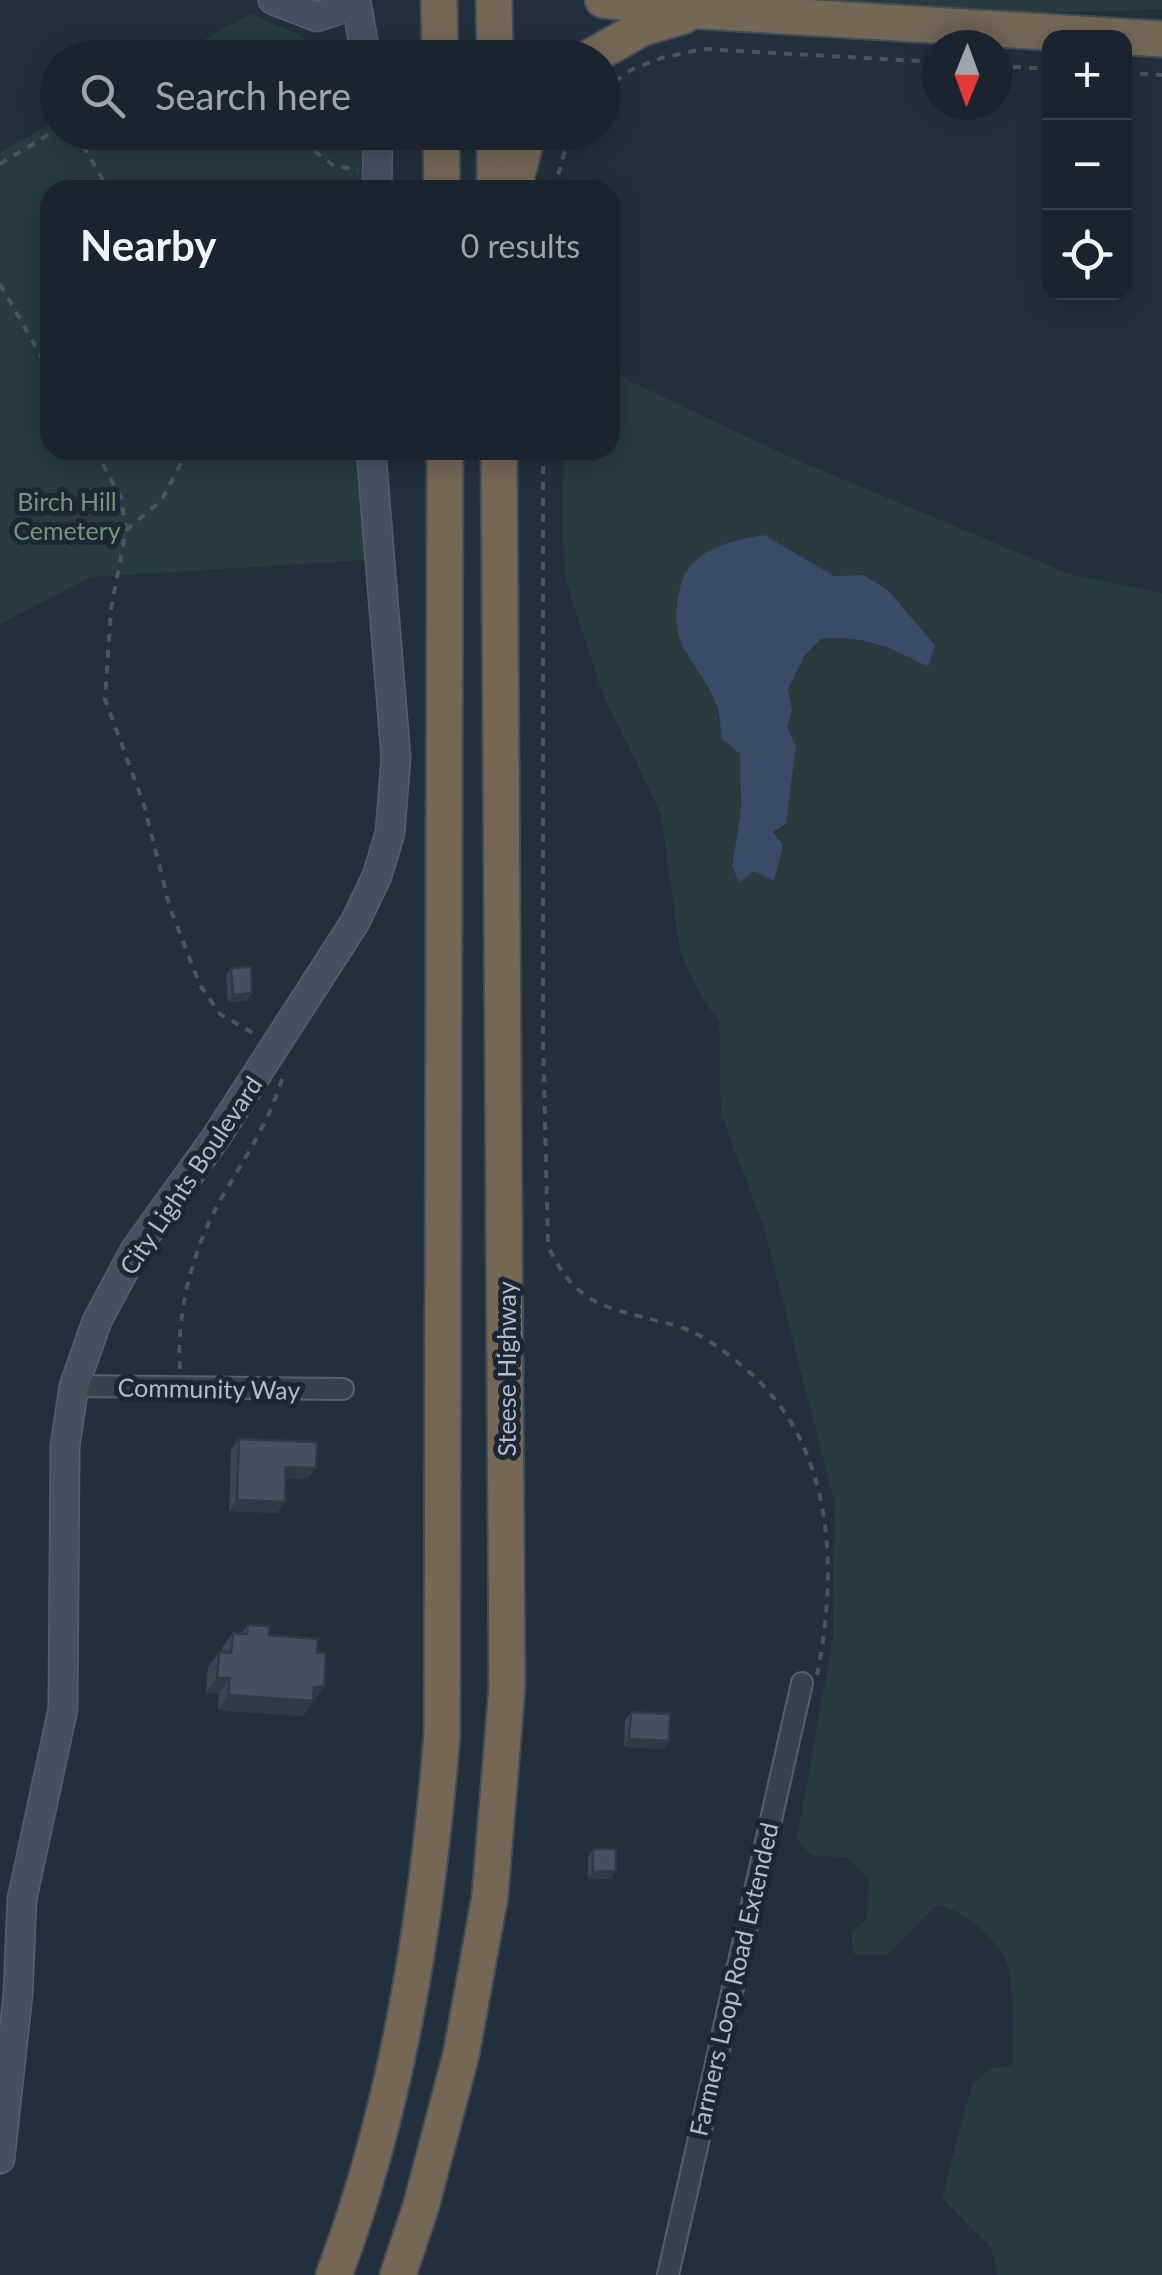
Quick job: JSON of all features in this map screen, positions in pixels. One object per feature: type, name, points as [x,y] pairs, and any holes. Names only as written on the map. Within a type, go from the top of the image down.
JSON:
[{"type":"highway","points":[[439,0],[440,40]]},
{"type":"highway","points":[[494,0],[494,40]]},
{"type":"highway","points":[[603,0],[702,10],[1162,39]]},
{"type":"highway","points":[[620,40],[642,28],[702,10]]},
{"type":"highway","points":[[441,150],[442,180]]},
{"type":"highway","points":[[495,150],[495,180]]},
{"type":"highway","points":[[516,180],[523,150]]},
{"type":"highway","points":[[334,2275],[368,2169],[412,1979],[433,1840],[442,1735],[445,460]]},
{"type":"highway","name":"Steese Highway","points":[[398,2275],[421,2206],[461,2055],[490,1896],[506,1706],[498,460]]},
{"type":"street","points":[[273,0],[317,16],[356,2],[363,40]]},
{"type":"street","points":[[378,150],[378,180]]},
{"type":"street","name":"City Lights Boulevard","points":[[0,2159],[15,2028],[22,1899],[62,1708],[64,1446],[74,1386],[96,1321],[135,1250],[279,1044],[362,907],[377,876],[395,800],[373,460]]},
{"type":"street","name":"Community Way","points":[[74,1386],[343,1389]]},
{"type":"street","name":"Farmers Loop Road Extended","points":[[668,2275],[808,1684]]},
{"type":"path","points":[[620,80],[646,64],[703,49],[922,61]]},
{"type":"path","points":[[1012,67],[1042,69]]},
{"type":"path","points":[[1132,73],[1162,75]]},
{"type":"path","points":[[0,164],[40,140]]},
{"type":"path","points":[[86,150],[103,180]]},
{"type":"path","points":[[313,150],[334,166],[378,180]]},
{"type":"path","points":[[557,180],[565,150]]},
{"type":"path","points":[[0,284],[40,354]]},
{"type":"path","points":[[100,460],[121,498],[126,530],[111,610],[106,699],[144,805],[170,908],[200,985],[220,1014],[244,1030],[279,1044],[286,1065],[277,1098],[218,1204],[194,1262],[178,1344],[181,1387]]},
{"type":"path","points":[[126,530],[161,501],[183,460]]},
{"type":"path","points":[[544,460],[542,1039],[548,1246],[559,1270],[587,1298],[620,1315],[683,1328],[717,1346],[752,1374],[788,1414],[810,1456],[824,1519],[827,1591],[808,1684]]},
{"type":"green space","points":[[717,0],[1162,0],[1162,9],[987,15]]},
{"type":"green space","points":[[251,14],[307,40],[203,40]]},
{"type":"green space","name":"Birch Hill Cemetery","points":[[40,130],[40,150],[362,150],[361,180],[40,180],[40,460],[358,460],[367,560],[92,577],[0,624],[0,152]]},
{"type":"green space","points":[[620,373],[785,455],[1069,574],[1162,593],[1162,2275],[998,2275],[991,2248],[942,2198],[972,2084],[990,2069],[1012,2065],[1012,1993],[1003,1955],[974,1923],[936,1905],[887,1955],[854,1954],[851,1934],[867,1918],[869,1879],[849,1858],[811,1855],[797,1839],[833,1638],[834,1500],[764,1228],[721,1114],[719,1021],[704,1001],[680,952],[661,814],[602,692],[566,580],[562,531],[564,460],[620,460]],"holes":[[[803,559],[834,576],[863,575],[889,590],[935,645],[927,667],[888,649],[850,639],[821,639],[805,655],[788,689],[792,711],[787,727],[796,746],[786,824],[732,866],[741,809],[740,754],[722,739],[716,702]]]},
{"type":"water","points":[[764,535],[834,576],[863,575],[888,590],[935,645],[928,667],[889,648],[851,639],[821,639],[805,655],[788,689],[792,711],[787,727],[796,746],[786,824],[773,832],[783,845],[774,881],[754,871],[739,882],[732,866],[741,809],[740,754],[722,739],[715,701],[679,637],[677,608],[680,588],[692,564],[725,544]]},
{"type":"building","points":[[251,967],[252,993],[233,995],[231,968]]},
{"type":"building","points":[[239,1439],[317,1442],[316,1468],[286,1467],[285,1502],[237,1500]]},
{"type":"building","points":[[248,1625],[270,1626],[269,1635],[318,1639],[317,1653],[326,1653],[324,1687],[314,1687],[313,1701],[228,1695],[230,1678],[217,1678],[219,1652],[231,1653],[233,1633],[247,1634]]},
{"type":"building","points":[[631,1712],[670,1714],[669,1741],[629,1739]]},
{"type":"building","points":[[593,1849],[616,1849],[616,1871],[593,1872]]}]
